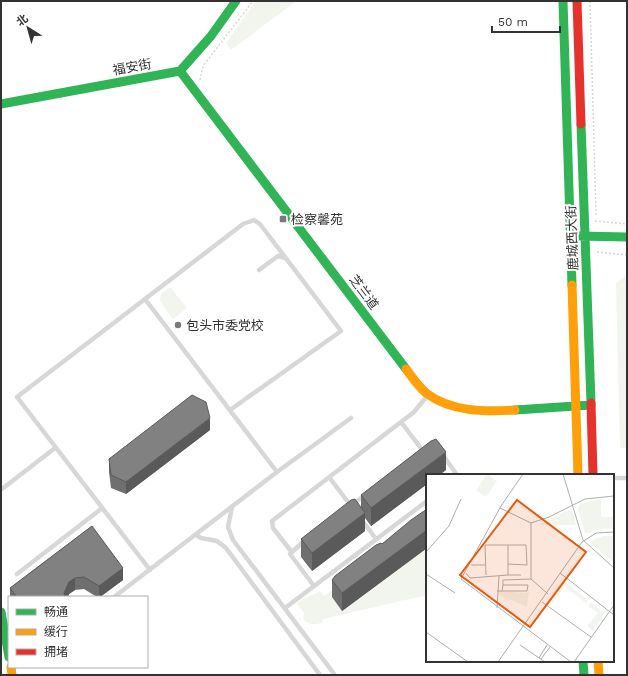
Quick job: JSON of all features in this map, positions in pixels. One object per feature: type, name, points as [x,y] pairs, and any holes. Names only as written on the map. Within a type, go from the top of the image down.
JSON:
[{"type":"main road","points":[[180,71],[211,36],[236,1]]},
{"type":"main road","name":"鹿城西大街","points":[[563,1],[578,474]]},
{"type":"main road","name":"鹿城西大街","points":[[577,1],[593,474]]},
{"type":"main road","name":"福安街","points":[[1,104],[180,71]]},
{"type":"main road","name":"芝兰道","points":[[180,71],[402,365],[428,394],[451,407],[483,412],[590,405]]},
{"type":"main road","points":[[570,236],[627,236]]},
{"type":"main road","points":[[1,612],[8,651]]},
{"type":"main road","points":[[584,662],[584,675]]},
{"type":"main road","points":[[598,662],[599,675]]},
{"type":"lane","points":[[150,570],[101,509],[17,397],[250,220],[254,220],[260,224],[341,331],[230,410]]},
{"type":"lane","points":[[259,270],[278,256],[285,258]]},
{"type":"lane","points":[[146,298],[277,472]]},
{"type":"lane","points":[[314,586],[291,556],[291,551],[273,528],[272,521],[414,412],[428,394]]},
{"type":"lane","points":[[115,596],[277,472],[351,418]]},
{"type":"lane","points":[[401,422],[425,449],[417,455]]},
{"type":"lane","points":[[2,489],[55,448]]},
{"type":"lane","points":[[441,452],[456,474]]},
{"type":"lane","points":[[329,477],[355,511]]},
{"type":"lane","points":[[614,478],[627,478]]},
{"type":"lane","points":[[344,510],[369,492]]},
{"type":"lane","points":[[285,608],[426,502]]},
{"type":"lane","points":[[232,507],[228,521],[229,532],[335,675]]},
{"type":"lane","points":[[17,574],[101,509]]},
{"type":"lane","points":[[359,517],[376,539]]},
{"type":"lane","points":[[291,551],[313,534]]},
{"type":"lane","points":[[196,535],[201,538],[217,541],[226,548],[320,675]]},
{"type":"path","points":[[200,82],[201,73],[204,66],[253,1]]},
{"type":"shaded area","points":[[256,1],[296,1],[231,50],[226,43]]},
{"type":"shaded area","points":[[627,275],[627,448],[620,448],[616,283]]},
{"type":"shaded area","points":[[170,287],[187,308],[173,319],[160,301],[161,294]]},
{"type":"shaded area","points":[[426,519],[426,595],[323,619],[323,622],[318,624],[310,624],[305,621],[303,619],[304,613],[296,603],[320,591],[324,596]]},
{"type":"building","points":[[192,395],[206,402],[210,418],[126,482],[111,475],[109,459]]},
{"type":"building","points":[[436,439],[446,452],[371,508],[361,495],[431,441]]},
{"type":"building","points":[[355,499],[365,513],[312,553],[301,539],[351,500]]},
{"type":"building","points":[[426,510],[426,531],[342,593],[332,580],[335,576],[376,545],[382,544]]},
{"type":"building","points":[[92,526],[123,568],[99,586],[84,577],[75,578],[69,582],[64,593],[65,596],[16,596],[10,588]]},
{"type":"traffic: fast","points":[[1,104],[180,71],[211,36],[236,1]]},
{"type":"traffic: fast","points":[[563,1],[572,285]]},
{"type":"traffic: fast","points":[[180,71],[406,369]]},
{"type":"traffic: fast","points":[[581,124],[591,403]]},
{"type":"traffic: fast","points":[[578,236],[627,237]]},
{"type":"traffic: fast","points":[[515,410],[591,405]]},
{"type":"traffic: fast","points":[[1,612],[8,651]]},
{"type":"traffic: fast","points":[[583,662],[584,675]]},
{"type":"traffic: slow","points":[[572,285],[578,474]]},
{"type":"traffic: slow","points":[[406,369],[426,393],[446,404],[480,411],[515,410]]},
{"type":"traffic: slow","points":[[598,662],[599,675]]},
{"type":"traffic: slow","points":[[11,668],[12,675]]},
{"type":"traffic: jam","points":[[577,1],[581,124]]},
{"type":"traffic: jam","points":[[591,403],[593,474]]},
{"type":"place","name":"检察馨苑","points":[[283,219]]},
{"type":"place","name":"包头市委党校","points":[[178,325]]}]
